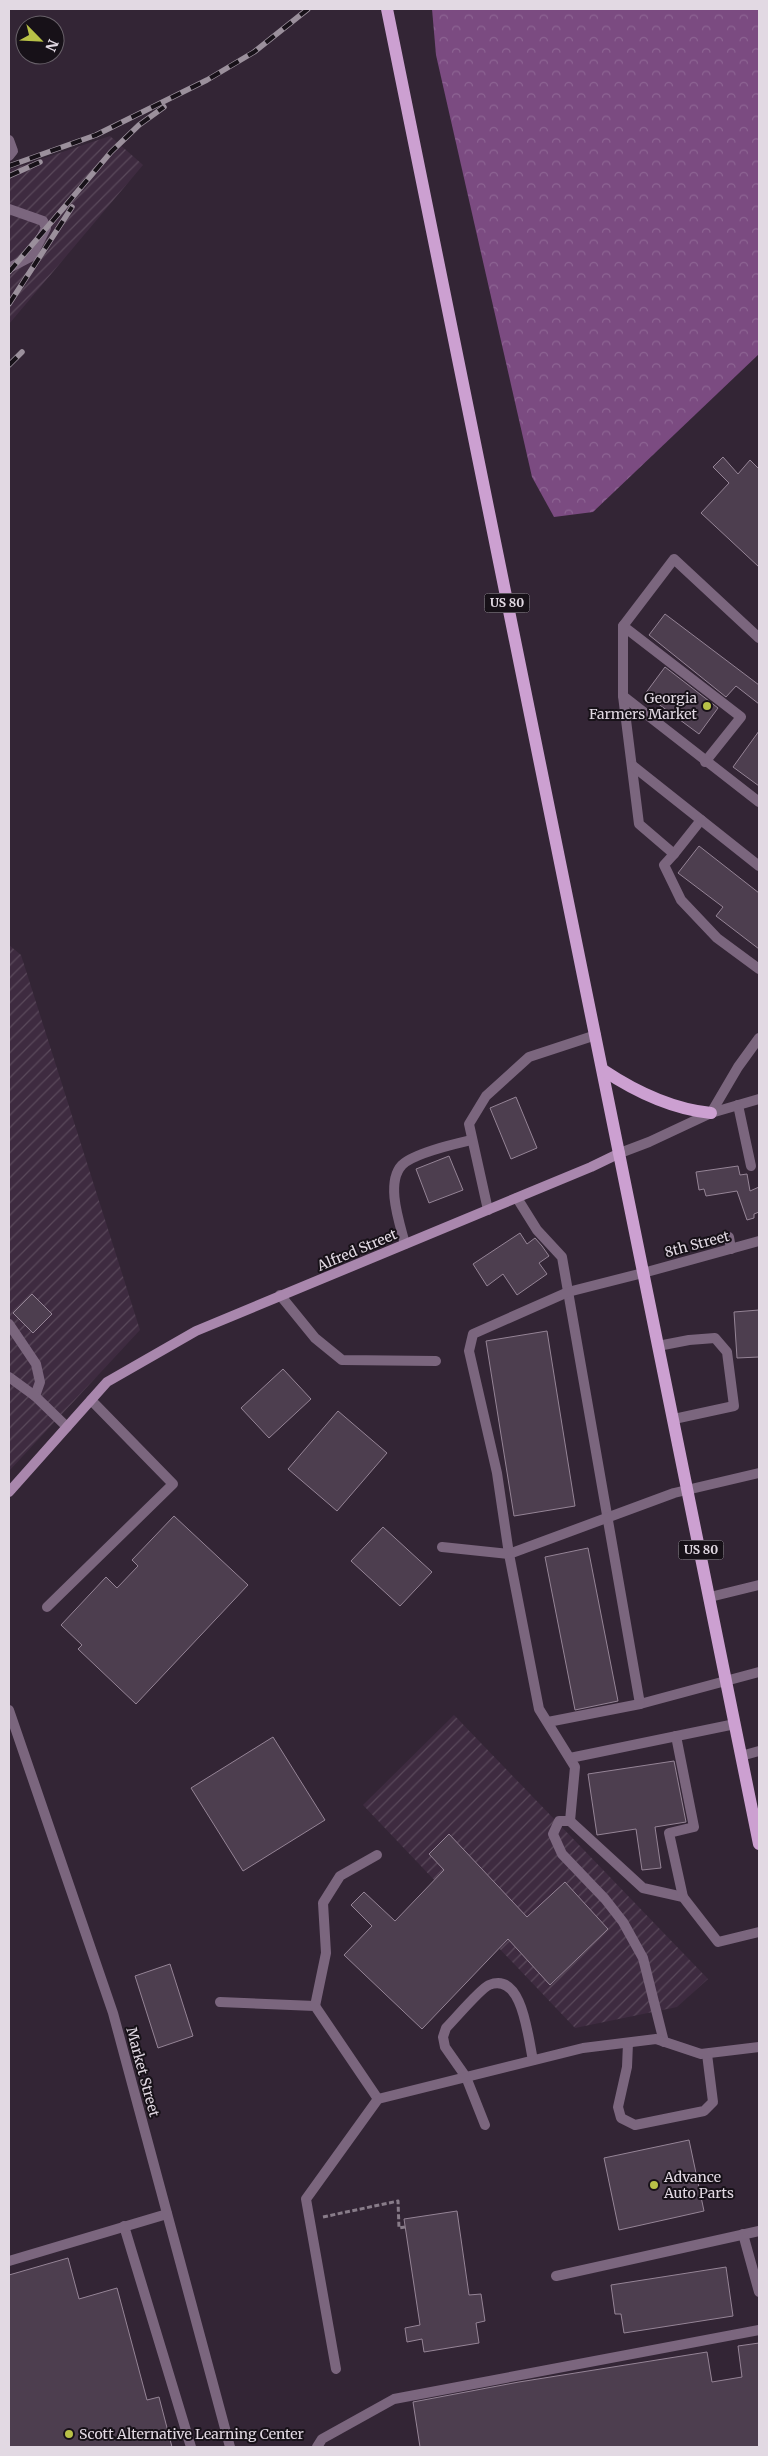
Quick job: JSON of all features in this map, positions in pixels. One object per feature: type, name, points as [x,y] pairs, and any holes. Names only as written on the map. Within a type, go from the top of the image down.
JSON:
[{"type":"main road","name":"US 80","points":[[387,9],[643,1273],[689,1489],[759,1844]]},
{"type":"main road","points":[[603,1070],[635,1091],[694,1111],[711,1113]]},
{"type":"main road","name":"Alfred Street","points":[[9,1492],[107,1382],[196,1331],[591,1167],[620,1153]]},
{"type":"street","points":[[9,140],[11,153]]},
{"type":"street","points":[[9,209],[43,221],[46,228],[32,256],[9,268]]},
{"type":"street","points":[[674,854],[640,824],[623,696],[623,626],[674,559],[759,638]]},
{"type":"street","points":[[623,626],[741,717],[705,762]]},
{"type":"street","points":[[623,696],[705,762],[759,802]]},
{"type":"street","points":[[633,766],[759,866]]},
{"type":"street","points":[[702,820],[664,866],[681,900],[717,938],[759,969]]},
{"type":"street","points":[[488,1210],[468,1124],[486,1096],[529,1057],[596,1035]]},
{"type":"street","points":[[711,1113],[738,1067],[759,1038]]},
{"type":"street","name":"Alfred Street","points":[[620,1153],[649,1142],[711,1113],[759,1100]]},
{"type":"street","points":[[738,1105],[751,1166]]},
{"type":"street","points":[[406,1244],[396,1212],[394,1183],[402,1165],[431,1151],[472,1140]]},
{"type":"street","points":[[517,1198],[536,1230],[562,1257],[640,1704]]},
{"type":"street","points":[[729,1237],[731,1249]]},
{"type":"street","name":"8th Street","points":[[509,1554],[497,1473],[469,1351],[473,1334],[568,1292],[759,1242]]},
{"type":"street","points":[[280,1295],[315,1338],[342,1360],[436,1361]]},
{"type":"street","points":[[9,1324],[36,1364],[40,1382],[34,1396]]},
{"type":"street","points":[[658,1346],[714,1338],[727,1352],[734,1406],[674,1419]]},
{"type":"street","points":[[9,1376],[67,1427]]},
{"type":"street","points":[[47,1607],[173,1484],[91,1400]]},
{"type":"street","points":[[442,1547],[509,1554],[689,1489],[759,1473]]},
{"type":"street","points":[[509,1554],[539,1708],[575,1767],[570,1821]]},
{"type":"street","points":[[710,1597],[759,1585]]},
{"type":"street","points":[[548,1722],[640,1704],[759,1672]]},
{"type":"street","name":"Market Street","points":[[9,1710],[113,2014],[230,2447]]},
{"type":"street","points":[[570,1758],[735,1724]]},
{"type":"street","points":[[676,1736],[694,1827],[669,1833],[683,1897],[718,1942],[759,1932]]},
{"type":"street","points":[[742,1756],[759,1751]]},
{"type":"street","points":[[664,2042],[643,1958],[622,1922],[605,1899],[562,1854],[553,1834],[559,1821],[570,1821],[643,1888],[683,1897]]},
{"type":"street","points":[[377,1855],[340,1876],[323,1903],[326,1954],[315,2006],[378,2099]]},
{"type":"street","points":[[485,2125],[466,2077],[445,2047],[443,2038],[446,2028],[488,1985],[500,1983],[511,1987],[518,1996],[533,2060]]},
{"type":"street","points":[[220,2002],[315,2006]]},
{"type":"street","points":[[336,2369],[306,2198],[378,2099],[583,2048],[656,2039],[700,2054],[759,2047]]},
{"type":"street","points":[[628,2043],[627,2067],[618,2107],[621,2118],[635,2125],[704,2111],[712,2102],[707,2054]]},
{"type":"street","points":[[9,2261],[167,2214]]},
{"type":"street","points":[[124,2226],[192,2447]]},
{"type":"street","points":[[556,2276],[759,2231]]},
{"type":"street","points":[[743,2234],[759,2292]]},
{"type":"street","points":[[317,2447],[322,2439],[394,2399],[759,2330]]},
{"type":"path","points":[[310,2219],[398,2201],[399,2228],[405,2227]]},
{"type":"shaded area","points":[[110,136],[143,165],[9,324],[9,170]]},
{"type":"shaded area","points":[[9,945],[21,955],[140,1330],[9,1471]]},
{"type":"shaded area","points":[[454,1715],[708,1979],[677,2007],[575,2028],[363,1805]]},
{"type":"green space","points":[[432,9],[759,9],[759,354],[593,512],[554,517],[532,477],[436,55]]},
{"type":"building","points":[[723,457],[738,474],[750,460],[759,469],[759,567],[701,513],[729,483],[713,467]]},
{"type":"building","points":[[665,614],[759,685],[759,704],[736,686],[726,697],[649,635]]},
{"type":"building","points":[[665,667],[718,708],[699,734],[645,694]]},
{"type":"building","points":[[759,731],[759,786],[733,767]]},
{"type":"building","points":[[699,846],[759,893],[759,949],[716,916],[723,907],[678,873]]},
{"type":"building","points":[[516,1097],[537,1148],[511,1159],[490,1108]]},
{"type":"building","points":[[449,1156],[463,1190],[429,1203],[416,1169]]},
{"type":"building","points":[[738,1166],[740,1175],[747,1174],[750,1191],[759,1187],[759,1212],[754,1214],[754,1218],[747,1220],[737,1191],[706,1196],[704,1189],[699,1190],[696,1172]]},
{"type":"building","points":[[520,1233],[527,1244],[535,1238],[549,1256],[539,1263],[547,1274],[517,1295],[503,1274],[487,1286],[473,1264]]},
{"type":"building","points":[[32,1294],[52,1314],[33,1333],[13,1313]]},
{"type":"building","points":[[759,1310],[759,1357],[737,1358],[734,1312]]},
{"type":"building","points":[[547,1331],[575,1506],[514,1516],[486,1341]]},
{"type":"building","points":[[283,1369],[311,1399],[269,1438],[241,1408]]},
{"type":"building","points":[[338,1411],[387,1453],[337,1511],[288,1469]]},
{"type":"building","points":[[174,1516],[248,1585],[136,1704],[78,1649],[82,1645],[61,1625],[106,1577],[117,1588],[138,1566],[132,1560]]},
{"type":"building","points":[[383,1527],[432,1572],[400,1606],[351,1561]]},
{"type":"building","points":[[588,1548],[618,1701],[575,1710],[545,1557]]},
{"type":"building","points":[[273,1737],[325,1820],[243,1871],[191,1788]]},
{"type":"building","points":[[674,1761],[686,1822],[655,1827],[661,1868],[642,1870],[636,1829],[597,1835],[588,1774]]},
{"type":"building","points":[[449,1834],[527,1917],[565,1882],[608,1929],[550,1985],[508,1939],[422,2029],[344,1955],[372,1926],[351,1905],[364,1892],[395,1921],[444,1870],[429,1854]]},
{"type":"building","points":[[170,1964],[193,2036],[158,2048],[135,1976]]},
{"type":"building","name":"Advance Auto Parts","points":[[689,2140],[704,2211],[619,2230],[604,2158]]},
{"type":"building","points":[[457,2211],[469,2295],[481,2294],[485,2321],[476,2323],[479,2343],[424,2352],[422,2339],[407,2342],[405,2328],[420,2325],[404,2219]]},
{"type":"building","points":[[68,2258],[79,2299],[117,2288],[147,2400],[159,2397],[172,2447],[9,2447],[9,2275]]},
{"type":"building","points":[[726,2267],[733,2316],[624,2333],[621,2314],[615,2314],[611,2285]]},
{"type":"building","points":[[759,2343],[759,2447],[420,2447],[413,2402],[519,2382],[707,2352],[712,2382],[742,2377],[738,2346]]},
{"type":"railway","points":[[9,166],[96,135],[207,80],[254,52],[308,9]]},
{"type":"railway","points":[[9,272],[111,152],[139,125],[164,107]]},
{"type":"railway","points":[[9,176],[40,162]]},
{"type":"railway","points":[[9,304],[72,207]]},
{"type":"railway","points":[[9,365],[22,352]]},
{"type":"place","name":"Georgia Farmers Market","points":[[707,706]]},
{"type":"place","name":"Advance Auto Parts","points":[[654,2185]]},
{"type":"place","name":"Scott Alternative Learning Center","points":[[69,2434]]}]
